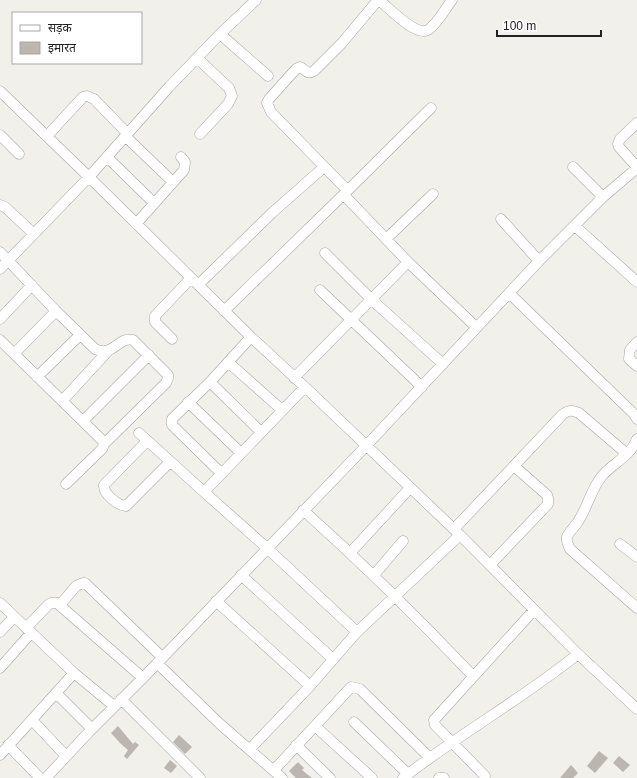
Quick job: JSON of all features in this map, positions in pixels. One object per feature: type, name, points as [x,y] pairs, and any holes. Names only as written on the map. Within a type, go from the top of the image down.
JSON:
[{"type":"street","points":[[0,269],[89,177],[169,87],[220,34],[256,0]]},
{"type":"street","points":[[452,0],[433,26],[429,30],[422,32],[413,28],[379,0],[342,43],[314,71],[307,73],[300,67],[296,69],[267,103],[268,109],[324,167],[386,239],[476,327]]},
{"type":"street","points":[[220,34],[268,76]]},
{"type":"street","points":[[197,58],[229,88],[232,96],[228,104],[200,134]]},
{"type":"street","points":[[0,91],[251,337],[457,532],[578,654],[637,709]]},
{"type":"street","points":[[47,136],[84,97],[87,96],[94,99],[126,135],[173,182]]},
{"type":"street","points":[[224,310],[431,108]]},
{"type":"street","points":[[46,778],[92,728],[143,678],[366,446],[476,327],[603,197],[637,167],[618,144],[620,139],[637,123]]},
{"type":"street","points":[[0,135],[19,154]]},
{"type":"street","points":[[107,156],[154,203]]},
{"type":"street","points":[[136,224],[186,167],[186,162],[181,156]]},
{"type":"street","points":[[172,339],[155,322],[155,316],[324,167]]},
{"type":"street","points":[[573,167],[603,197]]},
{"type":"street","points":[[386,239],[433,194]]},
{"type":"street","points":[[0,205],[5,207],[34,234]]},
{"type":"street","points":[[501,219],[539,262]]},
{"type":"street","points":[[575,226],[637,282]]},
{"type":"street","points":[[0,252],[56,311],[95,349],[99,351],[108,351]]},
{"type":"street","points":[[325,253],[372,300],[443,364]]},
{"type":"street","points":[[294,378],[408,262]]},
{"type":"street","points":[[0,319],[32,285]]},
{"type":"street","points":[[320,290],[422,387]]},
{"type":"street","points":[[509,293],[634,414],[637,419]]},
{"type":"street","points":[[14,354],[56,311]]},
{"type":"street","points":[[37,377],[80,335]]},
{"type":"street","points":[[222,474],[171,423],[173,418],[210,382],[251,337]]},
{"type":"street","points":[[62,401],[108,351],[125,340],[131,339],[137,343],[166,372],[168,378],[168,380],[104,444],[102,449],[66,484]]},
{"type":"street","points":[[0,340],[102,438],[104,444]]},
{"type":"street","points":[[637,342],[629,354],[629,359],[637,366]]},
{"type":"street","points":[[83,421],[149,355]]},
{"type":"street","points":[[228,362],[282,410]]},
{"type":"street","points":[[210,382],[261,432]]},
{"type":"street","points":[[204,492],[305,387]]},
{"type":"street","points":[[188,402],[241,453]]},
{"type":"street","points":[[250,749],[310,686],[357,632],[457,532],[514,466],[563,414],[568,411],[572,411],[579,414],[627,454]]},
{"type":"street","points":[[139,433],[267,548],[357,632]]},
{"type":"street","points":[[637,439],[627,454],[600,478],[591,492],[580,520],[568,536],[567,542],[570,549],[637,608]]},
{"type":"street","points":[[147,441],[104,485],[105,493],[121,506],[126,506],[170,462]]},
{"type":"street","points":[[490,564],[548,504],[549,501],[546,495],[514,466]]},
{"type":"street","points":[[350,553],[410,488]]},
{"type":"street","points":[[303,510],[374,575],[436,636],[473,676]]},
{"type":"street","points":[[374,575],[403,541]]},
{"type":"street","points":[[620,544],[637,557]]},
{"type":"street","points":[[241,575],[333,659]]},
{"type":"street","points":[[60,604],[76,586],[82,583],[85,584],[220,724],[282,778]]},
{"type":"street","points":[[216,601],[310,686]]},
{"type":"street","points":[[0,668],[51,603],[54,602],[60,604],[143,678]]},
{"type":"street","points":[[0,603],[74,673],[118,703],[200,778]]},
{"type":"street","points":[[485,776],[452,744],[435,725],[434,720],[534,610]]},
{"type":"street","points":[[0,632],[14,617]]},
{"type":"street","points":[[354,722],[405,776],[429,757],[452,744],[547,678],[578,654]]},
{"type":"street","points":[[0,754],[74,673]]},
{"type":"street","points":[[274,770],[349,688],[355,686],[360,689],[429,757]]},
{"type":"street","points":[[56,693],[92,728]]},
{"type":"street","points":[[32,720],[66,756]]},
{"type":"street","points":[[315,726],[372,778]]},
{"type":"street","points":[[296,745],[330,778]]},
{"type":"street","points":[[8,746],[40,778]]},
{"type":"street","points":[[439,778],[444,778]]},
{"type":"building","points":[[118,726],[133,744],[135,742],[139,745],[127,759],[124,756],[128,750],[111,733]]},
{"type":"building","points":[[179,735],[192,747],[185,754],[173,742]]},
{"type":"building","points":[[599,751],[608,758],[595,773],[587,766]]},
{"type":"building","points":[[619,756],[630,765],[623,772],[613,763]]},
{"type":"building","points":[[170,760],[177,766],[171,773],[164,768]]},
{"type":"building","points":[[298,762],[304,768],[302,770],[312,778],[296,778],[289,771]]},
{"type":"building","points":[[571,765],[578,773],[573,778],[560,778]]}]
